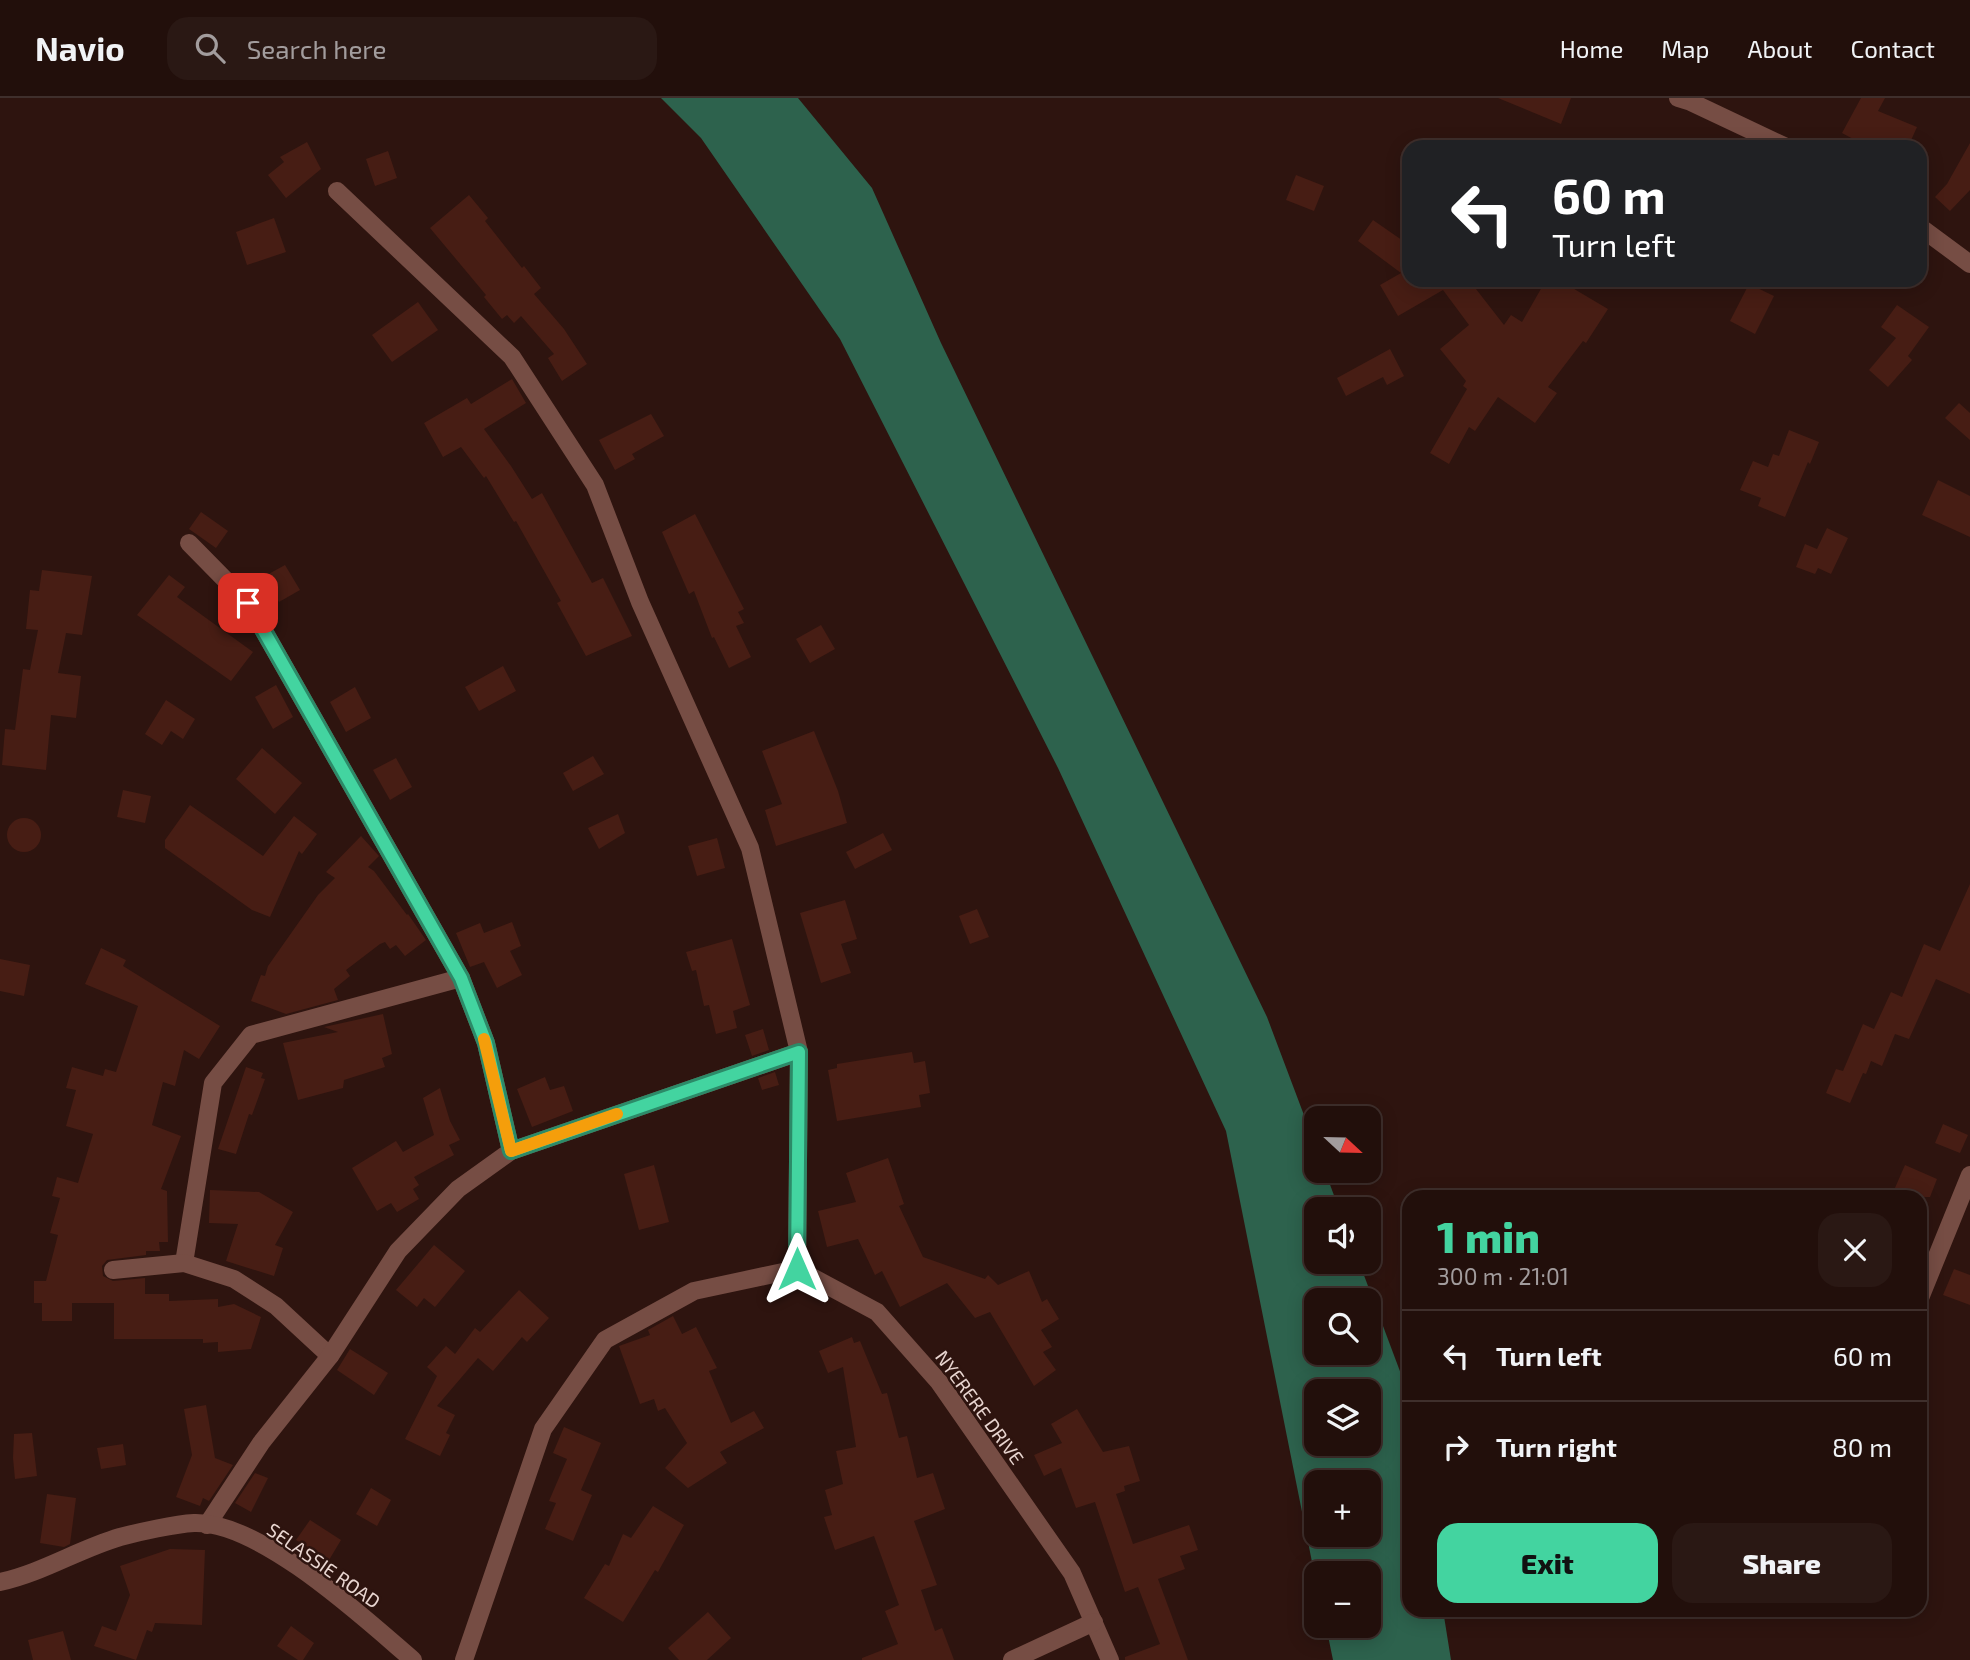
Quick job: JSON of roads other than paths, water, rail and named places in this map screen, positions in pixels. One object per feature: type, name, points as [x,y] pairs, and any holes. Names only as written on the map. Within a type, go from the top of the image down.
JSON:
[{"type":"street","points":[[1687,99],[1772,140]]},
{"type":"street","points":[[337,191],[512,357],[595,485],[640,602],[750,848],[799,1052],[797,1269],[694,1291],[605,1340],[543,1429],[464,1660]]},
{"type":"street","points":[[1927,232],[1970,264]]},
{"type":"street","points":[[189,543],[248,603],[461,978],[486,1043],[511,1151]]},
{"type":"street","points":[[184,1263],[213,1083],[251,1035],[461,978]]},
{"type":"street","points":[[207,1525],[261,1443],[330,1356],[398,1251],[458,1189],[511,1151],[799,1052]]},
{"type":"street","points":[[1927,1281],[1970,1175]]},
{"type":"street","points":[[113,1270],[184,1263],[234,1279],[276,1306],[330,1356]]},
{"type":"street","name":"NYERERE DRIVE","points":[[797,1269],[877,1312],[939,1382],[1072,1573],[1110,1660]]},
{"type":"street","name":"SELASSIE ROAD","points":[[0,1582],[120,1537],[194,1523],[207,1525],[227,1529],[266,1546],[364,1618],[412,1660]]},
{"type":"street","points":[[1012,1660],[1094,1622]]}]
